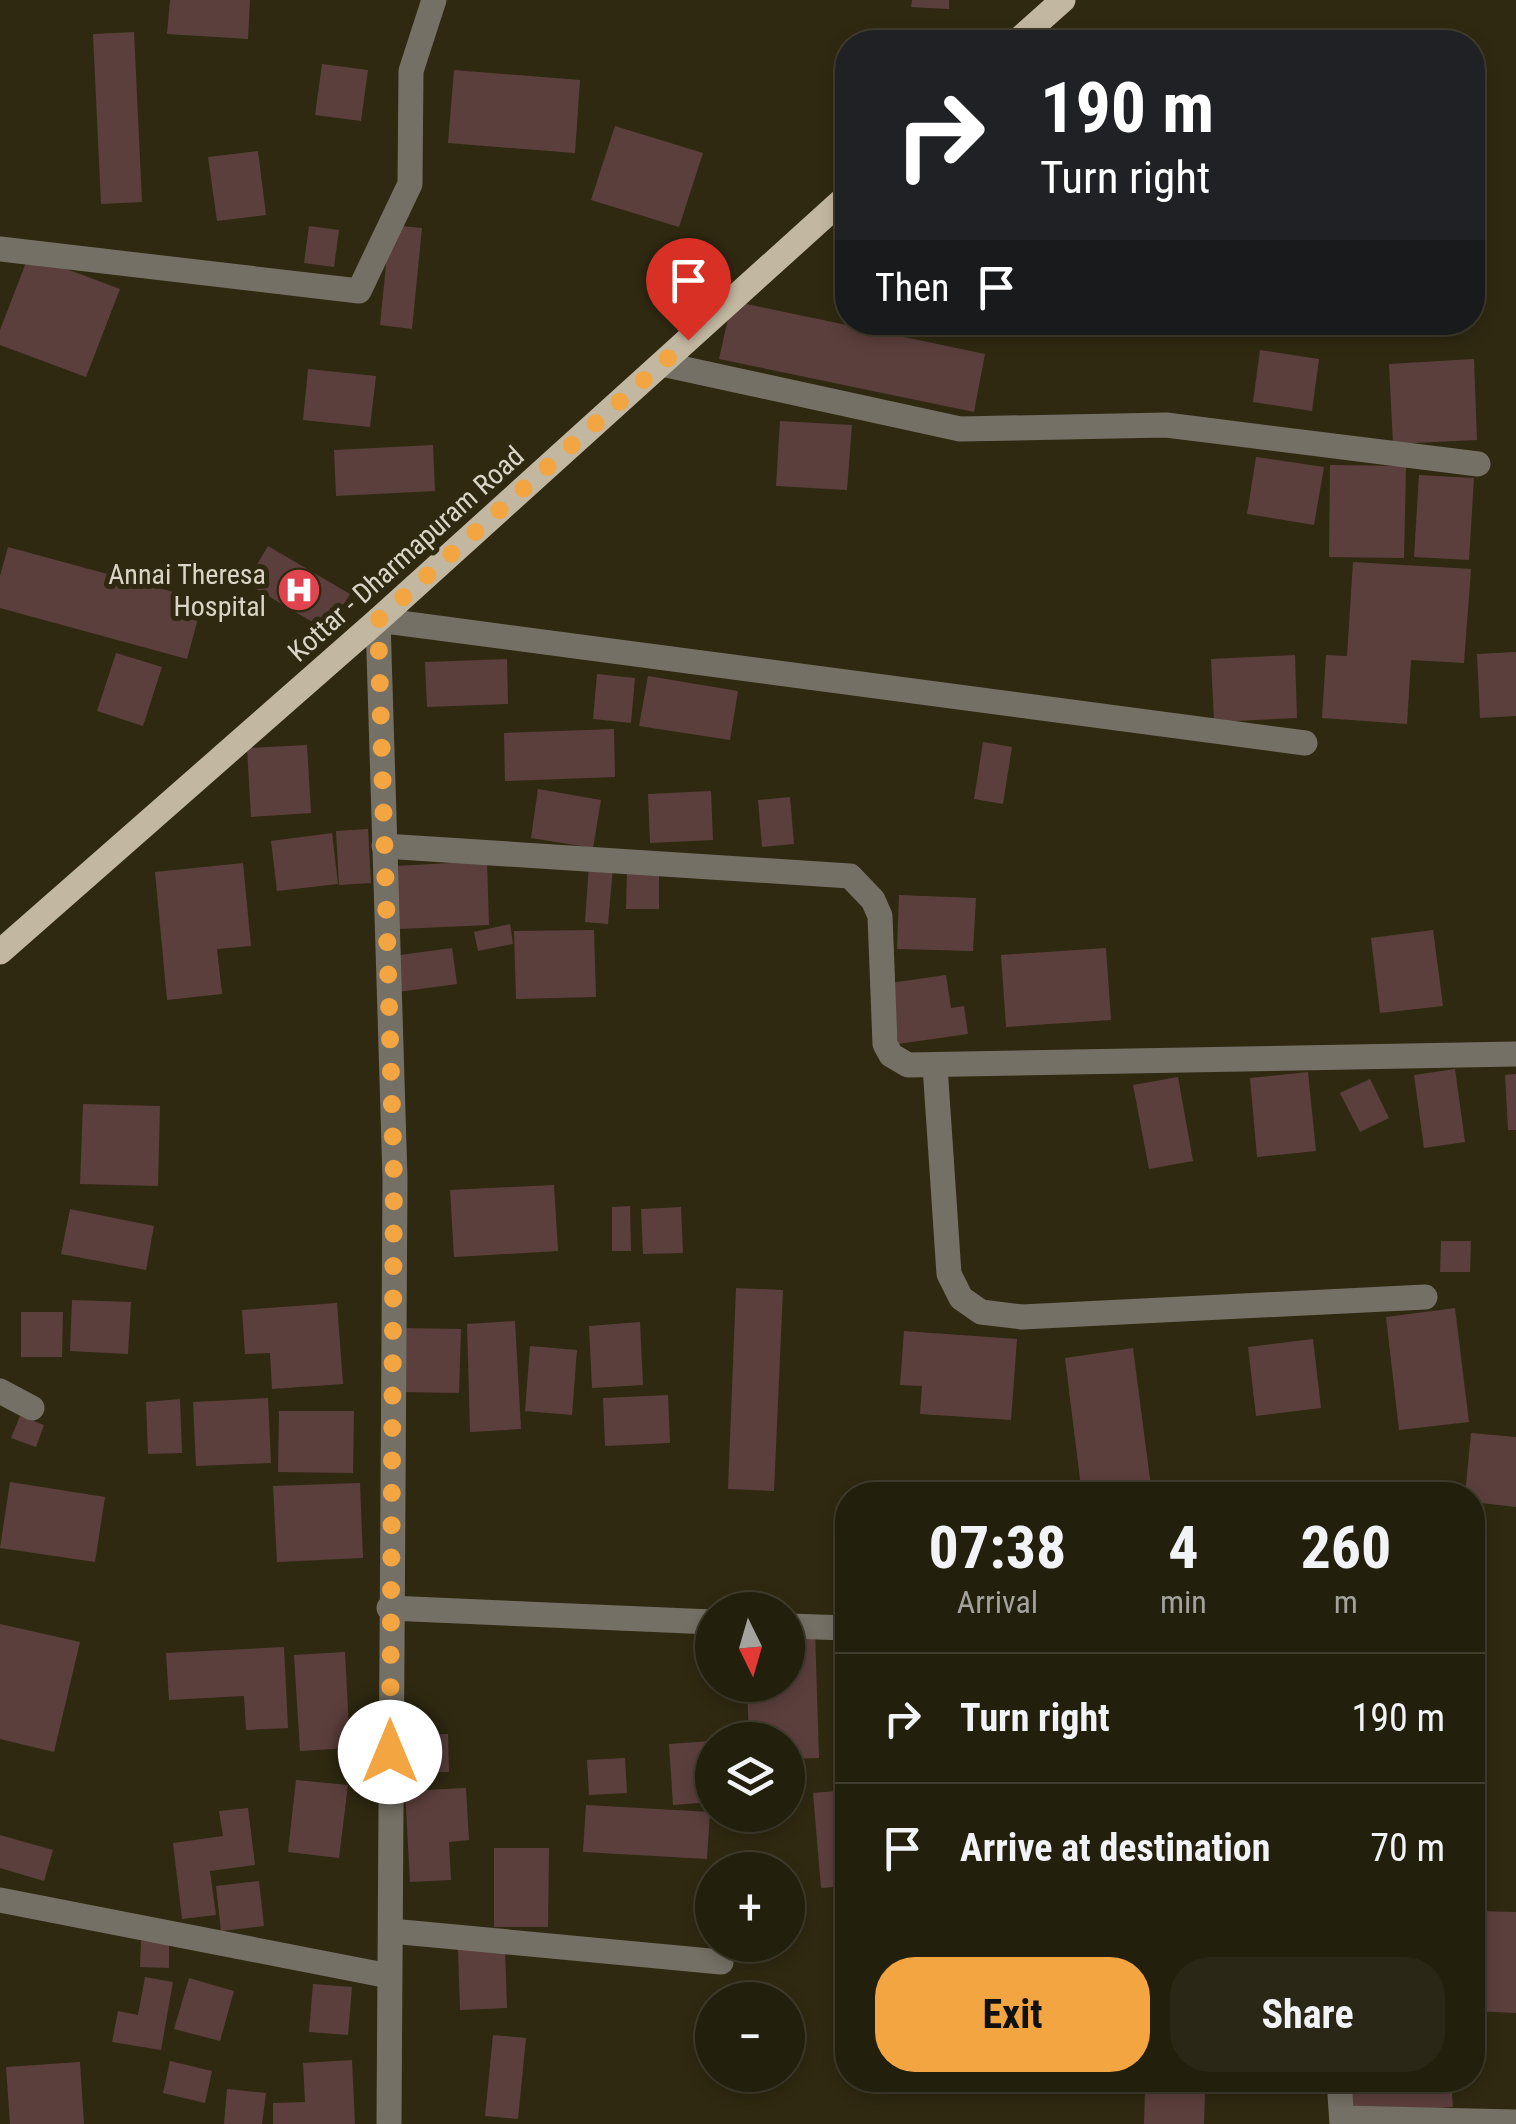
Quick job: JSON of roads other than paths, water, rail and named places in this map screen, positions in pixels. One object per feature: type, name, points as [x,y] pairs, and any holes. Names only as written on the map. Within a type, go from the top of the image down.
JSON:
[{"type":"main road","points":[[1029,30],[1063,0]]},
{"type":"main road","name":"Kottar - Dharmapuram Road","points":[[0,952],[378,620],[835,208]]},
{"type":"street","points":[[0,248],[359,290],[410,184],[412,71],[434,0]]},
{"type":"street","points":[[662,364],[960,429],[1166,425],[1478,464]]},
{"type":"street","points":[[389,2124],[394,1178],[378,620],[1305,744]]},
{"type":"street","points":[[384,846],[850,876],[873,900],[880,916],[885,1044],[891,1054],[908,1065],[1516,1054]]},
{"type":"street","points":[[935,1066],[949,1274],[961,1298],[981,1312],[1022,1317],[1112,1316],[1425,1297]]},
{"type":"street","points":[[0,1391],[32,1408]]},
{"type":"street","points":[[389,1608],[695,1621]]},
{"type":"street","points":[[805,1627],[835,1628]]},
{"type":"street","points":[[0,1900],[388,1976]]},
{"type":"street","points":[[391,1931],[695,1960]]},
{"type":"street","points":[[1340,2092],[1342,2121],[1516,2122]]},
{"type":"place","name":"Annai Theresa Hospital","points":[[299,590]]}]
